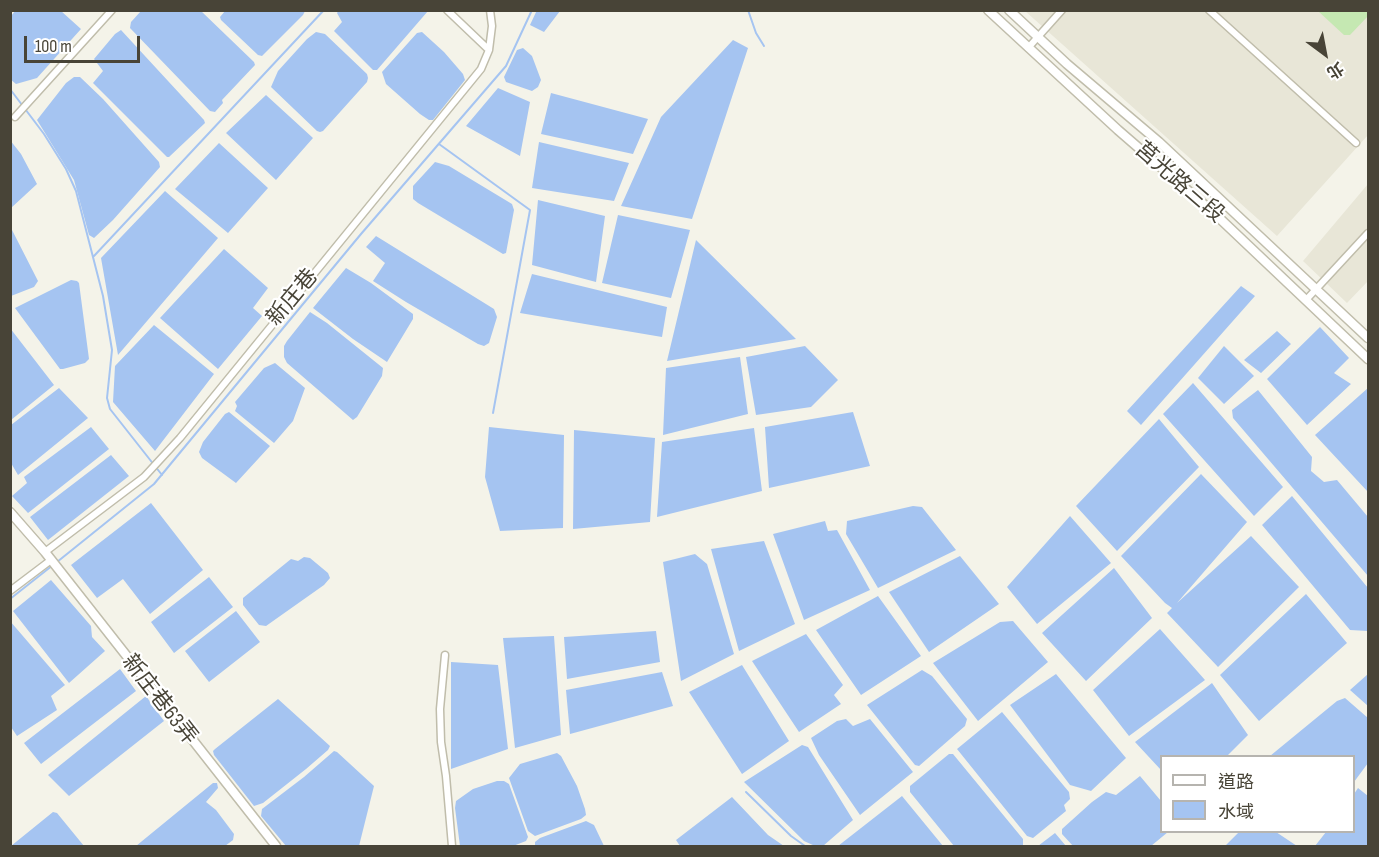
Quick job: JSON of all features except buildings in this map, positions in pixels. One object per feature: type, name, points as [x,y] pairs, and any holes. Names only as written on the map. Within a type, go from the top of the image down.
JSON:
[{"type":"street","points":[[15,117],[112,10]]},
{"type":"street","points":[[447,10],[489,50]]},
{"type":"street","name":"新庄巷","points":[[45,552],[144,477],[159,461],[443,118],[481,69],[489,50],[492,26],[490,10]]},
{"type":"street","name":"莒光路三段","points":[[988,10],[1118,130],[1215,214],[1368,359]]},
{"type":"street","name":"莒光路三段","points":[[1009,10],[1159,142],[1368,338]]},
{"type":"street","points":[[1028,48],[1062,10]]},
{"type":"street","points":[[1209,10],[1356,143]]},
{"type":"street","points":[[1306,300],[1368,233]]},
{"type":"street","name":"新庄巷63弄","points":[[10,512],[45,552],[276,846]]},
{"type":"street","points":[[10,591],[51,560]]},
{"type":"street","points":[[445,655],[440,709],[441,742],[453,846]]},
{"type":"shaded area","points":[[1025,11],[1368,11],[1368,135],[1277,236]]},
{"type":"shaded area","points":[[1368,184],[1368,281],[1347,303],[1303,261]]},
{"type":"green space","points":[[1318,11],[1368,11],[1368,16],[1350,35],[1344,35]]},
{"type":"water","points":[[16,10],[61,11],[81,29],[37,78],[16,84],[10,79],[11,16]]},
{"type":"water","points":[[339,10],[428,11],[377,70],[373,70],[334,31],[342,22],[337,13]]},
{"type":"water","points":[[537,10],[560,10],[544,32],[530,25]]},
{"type":"water","points":[[141,11],[201,11],[255,65],[222,100],[223,103],[215,112],[210,111],[130,28],[131,22]]},
{"type":"water","points":[[225,11],[305,11],[262,56],[258,55],[221,20],[220,17]]},
{"type":"water","points":[[121,30],[204,120],[205,123],[169,157],[93,83],[103,71],[94,59]]},
{"type":"water","points":[[316,32],[325,34],[367,74],[368,78],[367,82],[320,132],[271,87],[278,71]]},
{"type":"water","points":[[422,32],[444,52],[463,74],[465,80],[433,120],[420,114],[386,84],[382,72],[417,33]]},
{"type":"water","points":[[733,40],[748,48],[692,219],[621,206],[661,117]]},
{"type":"water","points":[[523,48],[532,56],[541,80],[538,87],[532,91],[506,82],[504,77],[517,50]]},
{"type":"water","points":[[74,77],[80,77],[103,99],[159,162],[160,167],[94,238],[89,235],[74,180],[37,120],[66,83]]},
{"type":"water","points":[[498,88],[530,102],[520,156],[466,126]]},
{"type":"water","points":[[551,93],[648,119],[633,154],[541,134]]},
{"type":"water","points":[[266,95],[313,138],[276,180],[226,133]]},
{"type":"water","points":[[10,140],[21,154],[37,184],[11,208]]},
{"type":"water","points":[[539,142],[629,163],[614,201],[532,188]]},
{"type":"water","points":[[219,143],[268,188],[228,233],[175,189]]},
{"type":"water","points":[[435,162],[449,166],[512,204],[514,210],[506,253],[503,254],[413,199],[413,186]]},
{"type":"water","points":[[165,191],[218,238],[118,355],[101,258]]},
{"type":"water","points":[[538,200],[605,216],[596,282],[532,265]]},
{"type":"water","points":[[618,215],[690,230],[671,298],[602,283]]},
{"type":"water","points":[[11,228],[38,281],[34,287],[11,296]]},
{"type":"water","points":[[376,236],[494,309],[497,317],[489,343],[484,346],[478,344],[373,281],[385,263],[366,247]]},
{"type":"water","points":[[696,240],[796,339],[667,361]]},
{"type":"water","points":[[224,249],[268,288],[253,308],[262,316],[218,369],[160,318]]},
{"type":"water","points":[[346,268],[413,314],[413,319],[387,362],[313,308]]},
{"type":"water","points":[[532,274],[667,307],[662,337],[520,313]]},
{"type":"water","points":[[71,280],[79,283],[89,359],[85,363],[60,369],[15,308]]},
{"type":"water","points":[[1241,286],[1255,296],[1141,425],[1127,411]]},
{"type":"water","points":[[310,312],[383,368],[382,376],[353,420],[287,363],[284,357],[284,346]]},
{"type":"water","points":[[154,325],[214,374],[155,451],[113,402],[115,366]]},
{"type":"water","points":[[1320,327],[1349,358],[1334,373],[1351,384],[1307,425],[1267,379]]},
{"type":"water","points":[[10,328],[54,385],[11,420],[10,420]]},
{"type":"water","points":[[1277,331],[1291,344],[1261,373],[1244,360]]},
{"type":"water","points":[[805,346],[838,380],[811,407],[756,415],[746,357]]},
{"type":"water","points":[[1224,346],[1254,376],[1224,404],[1198,378]]},
{"type":"water","points":[[740,357],[748,414],[663,435],[666,368]]},
{"type":"water","points":[[275,363],[305,388],[293,421],[274,443],[235,411],[237,406],[235,402],[264,368]]},
{"type":"water","points":[[1193,383],[1283,487],[1254,516],[1163,414]]},
{"type":"water","points":[[59,388],[88,418],[18,475],[11,463],[11,425]]},
{"type":"water","points":[[1368,388],[1368,492],[1315,435]]},
{"type":"water","points":[[1258,390],[1312,457],[1311,471],[1324,482],[1337,480],[1368,517],[1368,576],[1233,418],[1232,410]]},
{"type":"water","points":[[229,412],[270,446],[236,483],[202,458],[199,452],[203,442]]},
{"type":"water","points":[[853,412],[870,466],[769,488],[765,427]]},
{"type":"water","points":[[1159,419],[1199,467],[1117,551],[1076,506]]},
{"type":"water","points":[[91,427],[109,449],[28,513],[12,496],[27,483],[24,477]]},
{"type":"water","points":[[489,427],[564,435],[563,528],[500,531],[485,477]]},
{"type":"water","points":[[754,428],[762,491],[657,517],[662,442]]},
{"type":"water","points":[[574,430],[655,438],[650,522],[573,529]]},
{"type":"water","points":[[111,455],[129,476],[48,540],[30,517]]},
{"type":"water","points":[[1201,474],[1247,522],[1177,603],[1251,536],[1299,587],[1218,667],[1167,613],[1172,608],[1121,556]]},
{"type":"water","points":[[1292,496],[1368,588],[1368,631],[1350,630],[1262,525]]},
{"type":"water","points":[[151,503],[203,570],[150,614],[123,579],[97,598],[71,565]]},
{"type":"water","points":[[913,506],[922,507],[956,550],[878,588],[846,534],[847,521]]},
{"type":"water","points":[[1070,516],[1111,563],[1037,624],[1007,587]]},
{"type":"water","points":[[825,521],[828,531],[837,530],[870,590],[804,620],[773,534]]},
{"type":"water","points":[[764,541],[795,624],[739,651],[711,549]]},
{"type":"water","points":[[695,554],[707,564],[734,654],[681,681],[663,562]]},
{"type":"water","points":[[960,556],[999,604],[929,652],[889,592]]},
{"type":"water","points":[[304,557],[310,558],[328,573],[330,578],[324,585],[266,626],[259,625],[243,605],[243,598],[291,559],[298,561]]},
{"type":"water","points":[[1114,568],[1152,618],[1086,681],[1042,633]]},
{"type":"water","points":[[209,577],[233,607],[174,653],[151,622]]},
{"type":"water","points":[[51,580],[91,626],[92,637],[105,651],[69,683],[13,611]]},
{"type":"water","points":[[1306,594],[1347,643],[1259,721],[1220,675]]},
{"type":"water","points":[[878,596],[921,656],[861,695],[816,630]]},
{"type":"water","points":[[236,611],[260,642],[209,682],[185,651]]},
{"type":"water","points":[[10,621],[65,685],[51,696],[57,710],[17,736],[11,727]]},
{"type":"water","points":[[1013,621],[1048,662],[978,721],[933,663],[1000,622]]},
{"type":"water","points":[[1160,629],[1205,680],[1129,736],[1093,690]]},
{"type":"water","points":[[656,631],[660,662],[567,679],[564,637]]},
{"type":"water","points":[[806,634],[843,685],[834,695],[841,704],[799,732],[752,661]]},
{"type":"water","points":[[554,636],[561,735],[515,748],[503,638]]},
{"type":"water","points":[[451,662],[498,665],[508,749],[451,769]]},
{"type":"water","points":[[742,665],[789,741],[742,774],[689,692]]},
{"type":"water","points":[[120,669],[136,691],[41,764],[24,743]]},
{"type":"water","points":[[922,670],[932,676],[967,719],[965,726],[919,766],[915,765],[867,705]]},
{"type":"water","points":[[662,672],[673,706],[570,734],[566,690]]},
{"type":"water","points":[[1056,674],[1126,758],[1091,791],[1070,785],[1010,705]]},
{"type":"water","points":[[1368,674],[1368,706],[1350,690]]},
{"type":"water","points":[[1212,683],[1248,735],[1228,755],[1160,755],[1160,769],[1135,742]]},
{"type":"water","points":[[146,696],[164,721],[69,796],[48,775]]},
{"type":"water","points":[[1345,698],[1368,718],[1368,763],[1355,781],[1355,755],[1271,755],[1337,701]]},
{"type":"water","points":[[278,699],[330,746],[306,769],[263,803],[254,806],[213,751]]},
{"type":"water","points":[[1002,712],[1069,792],[1070,799],[1064,805],[1066,811],[1033,838],[1027,836],[957,749]]},
{"type":"water","points":[[846,719],[853,726],[870,719],[913,772],[860,815],[819,755],[811,738],[837,721]]},
{"type":"water","points":[[802,745],[808,747],[853,820],[823,846],[815,846],[804,841],[744,782]]},
{"type":"water","points":[[334,751],[374,786],[359,846],[286,846],[261,816],[262,809]]},
{"type":"water","points":[[557,753],[561,756],[577,786],[586,815],[535,836],[528,831],[509,778],[520,764]]},
{"type":"water","points":[[949,754],[953,754],[1023,839],[1023,845],[954,846],[910,792],[910,786]]},
{"type":"water","points":[[1140,776],[1160,800],[1160,833],[1167,833],[1151,846],[1073,846],[1062,834],[1062,829],[1106,792],[1116,795]]},
{"type":"water","points":[[497,781],[509,784],[528,837],[526,841],[513,846],[460,846],[456,801],[473,789]]},
{"type":"water","points":[[213,783],[217,783],[218,788],[206,802],[216,810],[234,834],[233,840],[225,846],[136,846]]},
{"type":"water","points":[[1358,788],[1368,796],[1368,846],[1315,846],[1325,833],[1355,833],[1355,792]]},
{"type":"water","points":[[902,796],[943,846],[838,846]]},
{"type":"water","points":[[732,797],[768,835],[784,846],[680,846],[676,840]]},
{"type":"water","points":[[53,812],[57,813],[84,846],[11,846]]},
{"type":"water","points":[[586,821],[594,825],[604,846],[535,846],[535,842],[540,838]]},
{"type":"water","points":[[1055,833],[1066,846],[1038,846]]},
{"type":"water","points":[[1238,833],[1278,833],[1297,846],[1225,846]]},
{"type":"waterway","points":[[94,256],[324,10]]},
{"type":"waterway","points":[[57,562],[154,484],[361,234],[506,66],[532,10]]},
{"type":"waterway","points":[[748,10],[756,33],[764,46]]},
{"type":"waterway","points":[[10,89],[44,134],[66,169],[76,191],[103,296],[112,350],[107,398],[110,409],[162,475]]},
{"type":"waterway","points":[[439,144],[530,210],[493,413]]},
{"type":"waterway","points":[[10,599],[53,565]]},
{"type":"waterway","points":[[746,792],[791,836],[805,846]]}]
